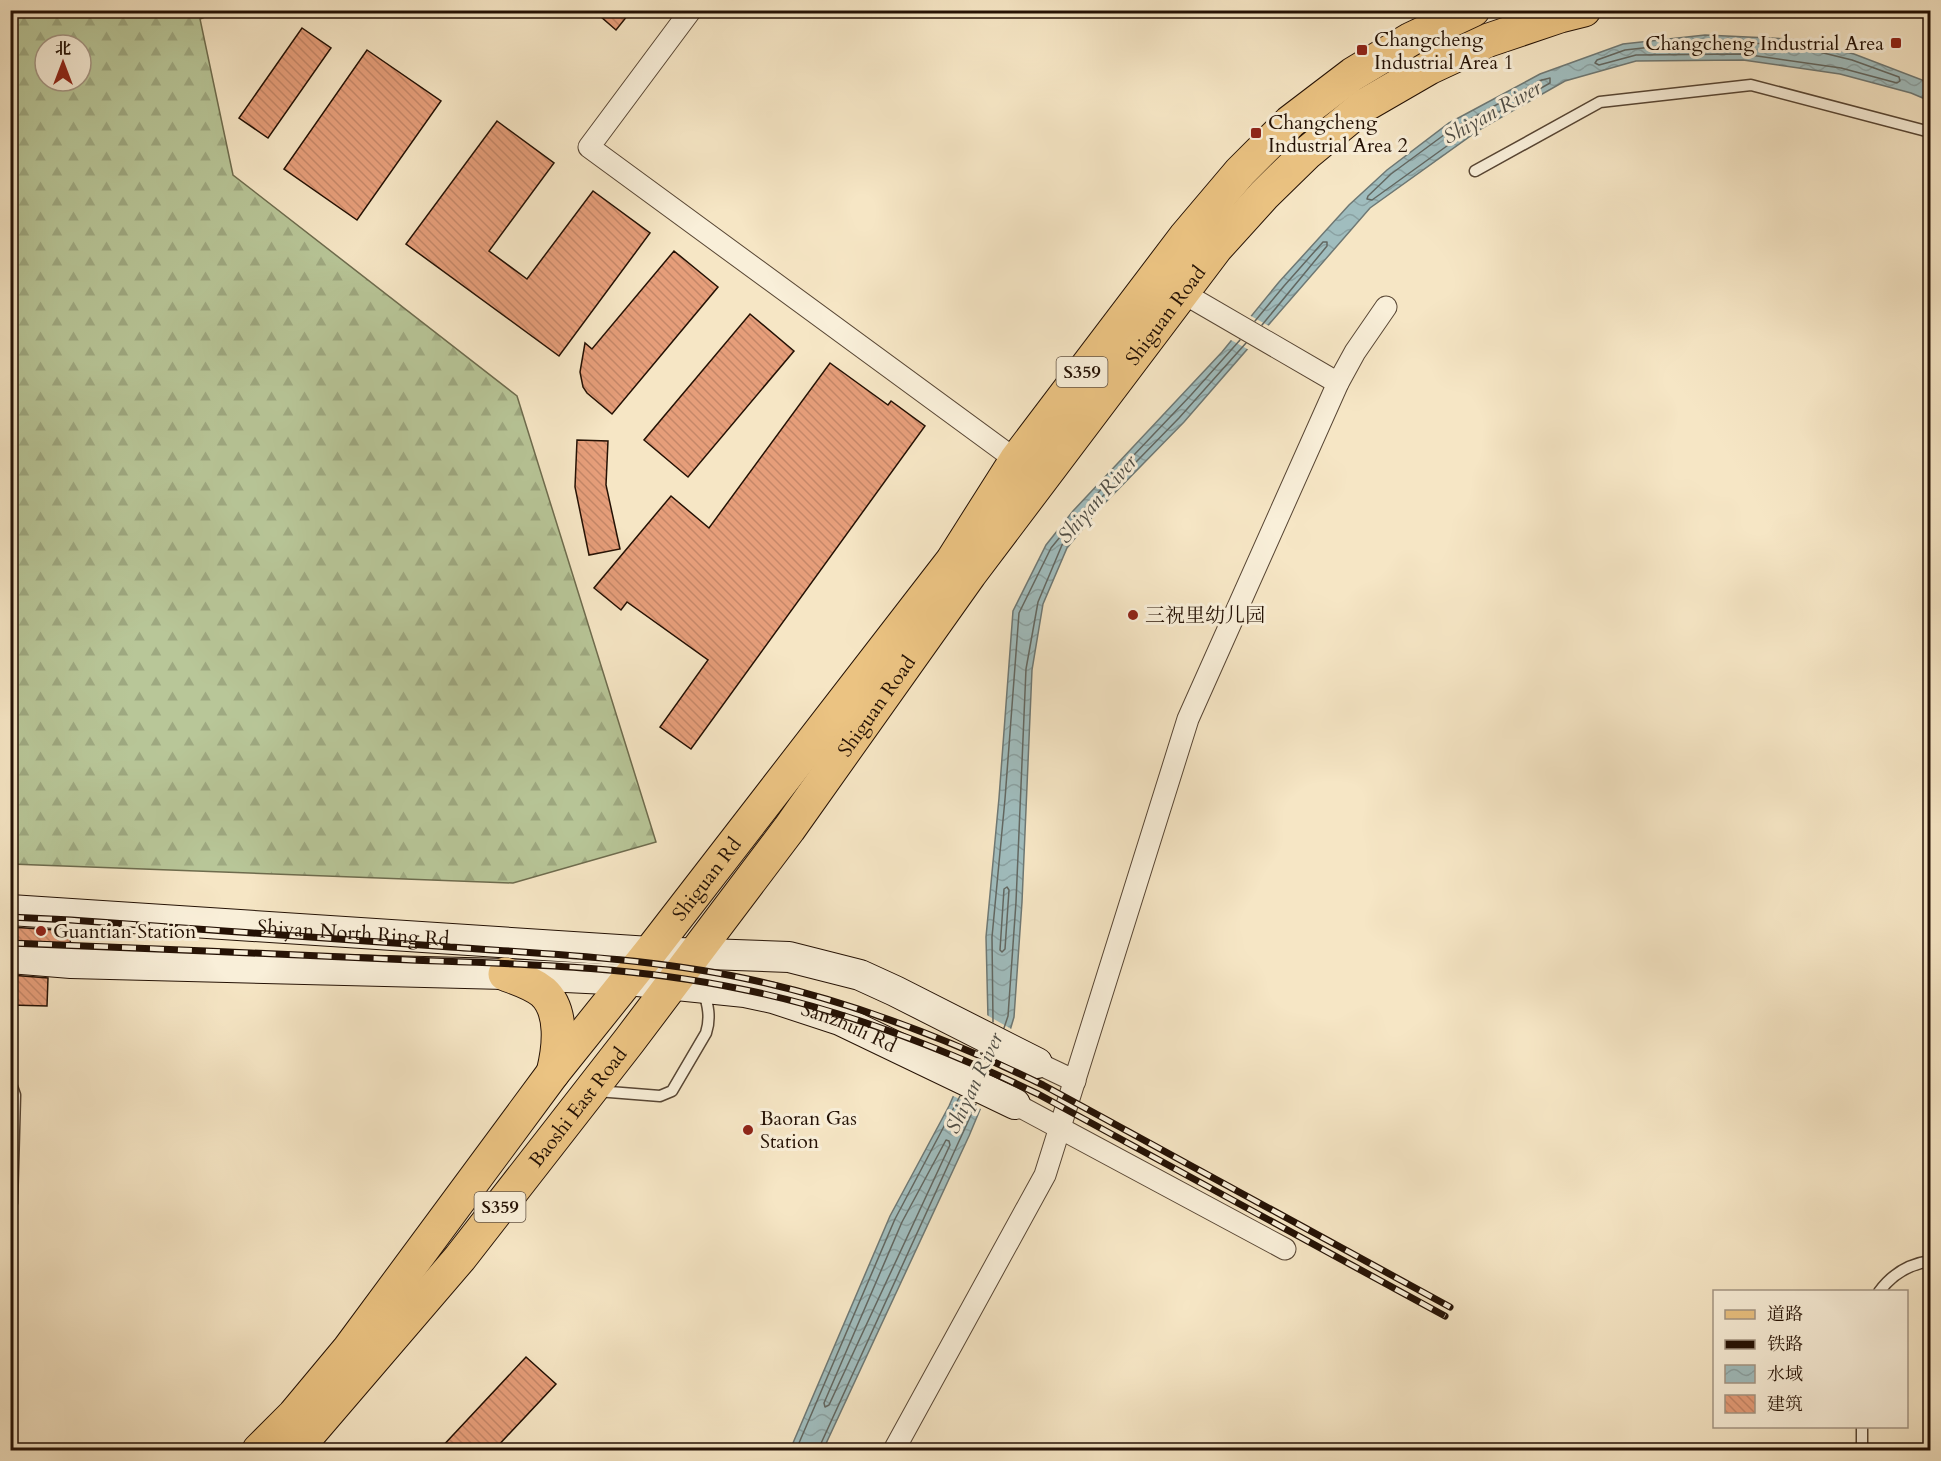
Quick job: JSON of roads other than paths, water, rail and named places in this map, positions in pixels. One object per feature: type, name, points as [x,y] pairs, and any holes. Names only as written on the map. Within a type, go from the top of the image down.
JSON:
[{"type":"main road","name":"Shiguan Road","points":[[1016,460],[1185,237],[1240,172],[1290,122],[1353,74],[1411,39],[1473,10]]},
{"type":"main road","name":"Shiguan Road","points":[[789,829],[970,574],[1216,248],[1264,195],[1307,153],[1365,105],[1429,68],[1489,40],[1584,10]]},
{"type":"main road","name":"Shiguan Rd","points":[[650,952],[952,561],[1016,460]]},
{"type":"main road","name":"Shiguan Rd","points":[[694,973],[789,829]]},
{"type":"main road","name":"Shiyan North Ring Rd","points":[[10,910],[650,952],[694,973]]},
{"type":"main road","name":"Baoshi East Road","points":[[259,1450],[294,1414],[349,1349],[554,1073],[650,952]]},
{"type":"main road","points":[[694,973],[789,957],[828,966],[869,979],[1029,1059]]},
{"type":"main road","name":"Shiyan North Ring Rd","points":[[10,958],[71,963],[505,974],[628,980],[694,973]]},
{"type":"main road","name":"Baoshi East Road","points":[[293,1450],[460,1258],[591,1090],[694,973]]},
{"type":"main road","name":"Sanzhuli Rd","points":[[694,973],[803,1006],[840,1020],[1009,1101]]},
{"type":"main road","points":[[505,974],[534,986],[545,994],[553,1007],[559,1044],[554,1073]]},
{"type":"street","points":[[691,10],[590,147],[1016,460]]},
{"type":"street","points":[[1182,293],[1338,383]]},
{"type":"street","points":[[894,1450],[1045,1175],[1188,719],[1338,383],[1355,352],[1386,307]]},
{"type":"street","points":[[1029,1059],[1075,1081]]},
{"type":"street","points":[[1009,1101],[1285,1249]]},
{"type":"lane","points":[[1475,171],[1600,102],[1751,85],[1930,132]]},
{"type":"lane","points":[[591,1090],[660,1096],[672,1091],[706,1033],[709,1023],[709,1014],[694,973]]},
{"type":"lane","points":[[10,1082],[15,1095],[12,1203]]},
{"type":"lane","points":[[1881,1290],[1898,1273],[1917,1263],[1930,1261]]},
{"type":"lane","points":[[1862,1428],[1862,1450]]},
{"type":"water","name":"Shiyan River","points":[[1705,35],[1791,39],[1854,54],[1930,83],[1930,101],[1911,93],[1840,74],[1743,60],[1636,61],[1565,81],[1479,130],[1370,208],[1184,422],[1097,511],[1067,548],[1043,604],[1032,670],[1022,902],[1014,1017],[1002,1057],[969,1136],[823,1450],[790,1450],[890,1216],[949,1106],[988,1018],[986,937],[1013,611],[1046,545],[1073,511],[1222,352],[1279,282],[1349,205],[1387,170],[1449,123],[1540,74],[1623,44]]},
{"type":"railway","points":[[10,917],[634,961],[707,971],[821,997],[934,1036],[1043,1085],[1450,1307]]},
{"type":"railway","points":[[10,943],[577,967],[700,981],[780,998],[893,1032],[966,1061],[1038,1094],[1445,1316]]},
{"type":"place","name":"Changcheng Industrial Area","points":[[1896,43]]},
{"type":"place","name":"Changcheng Industrial Area 1","points":[[1362,50]]},
{"type":"place","name":"Changcheng Industrial Area 2","points":[[1256,133]]},
{"type":"place","name":"三祝里幼儿园","points":[[1133,615]]},
{"type":"place","name":"Guantian Station","points":[[41,931]]},
{"type":"place","name":"Baoran Gas Station","points":[[748,1130]]}]
